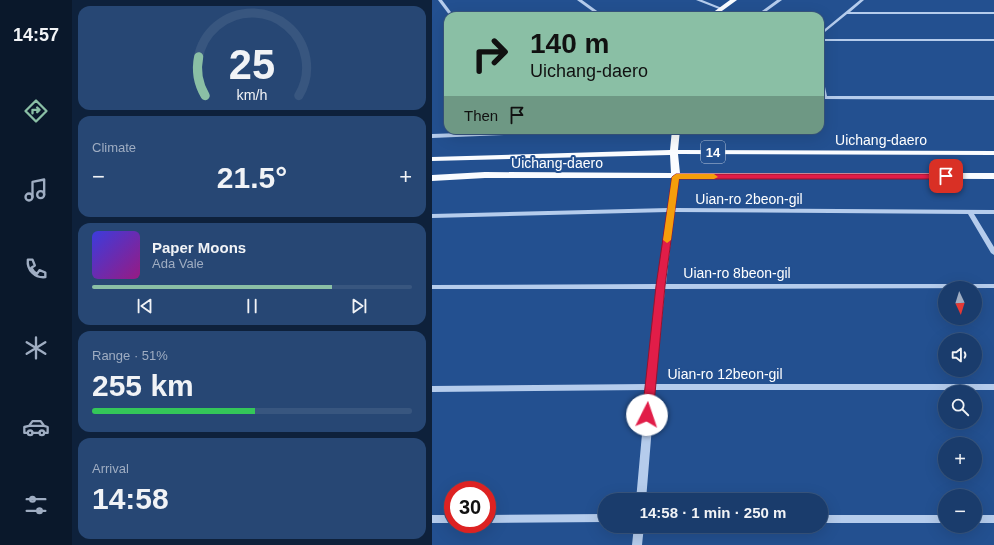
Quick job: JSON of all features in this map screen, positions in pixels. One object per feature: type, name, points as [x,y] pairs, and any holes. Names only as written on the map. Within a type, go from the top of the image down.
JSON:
[{"type":"main road","points":[[716,12],[734,0]]},
{"type":"main road","points":[[676,134],[674,152],[676,177]]},
{"type":"main road","name":"Uichang-daero","points":[[432,159],[674,152],[994,154]]},
{"type":"main road","name":"Uichang-daero","points":[[432,178],[486,176],[994,176]]},
{"type":"street","points":[[440,0],[449,12]]},
{"type":"street","points":[[579,0],[596,12]]},
{"type":"street","points":[[698,0],[720,8]]},
{"type":"street","points":[[763,12],[780,0]]},
{"type":"street","points":[[824,32],[862,0]]},
{"type":"street","points":[[847,13],[994,13]]},
{"type":"street","points":[[824,40],[994,40]]},
{"type":"street","points":[[824,92],[825,97],[994,98]]},
{"type":"street","points":[[432,136],[490,134]]},
{"type":"street","points":[[641,493],[661,286],[676,177]]},
{"type":"street","name":"Uian-ro 2beon-gil","points":[[432,216],[671,210],[994,212]]},
{"type":"street","points":[[970,212],[994,253]]},
{"type":"street","name":"Uian-ro 8beon-gil","points":[[432,287],[994,286]]},
{"type":"street","name":"Uian-ro 12beon-gil","points":[[432,389],[650,387],[994,387]]},
{"type":"street","points":[[496,519],[598,518]]},
{"type":"street","points":[[432,519],[444,519]]},
{"type":"street","points":[[828,519],[938,519]]},
{"type":"street","points":[[982,519],[994,519]]},
{"type":"street","points":[[637,545],[638,533]]},
{"type":"slow traffic","points":[[667,240],[676,177],[714,177]]},
{"type":"route","points":[[647,415],[661,286],[676,177],[946,176]]}]
